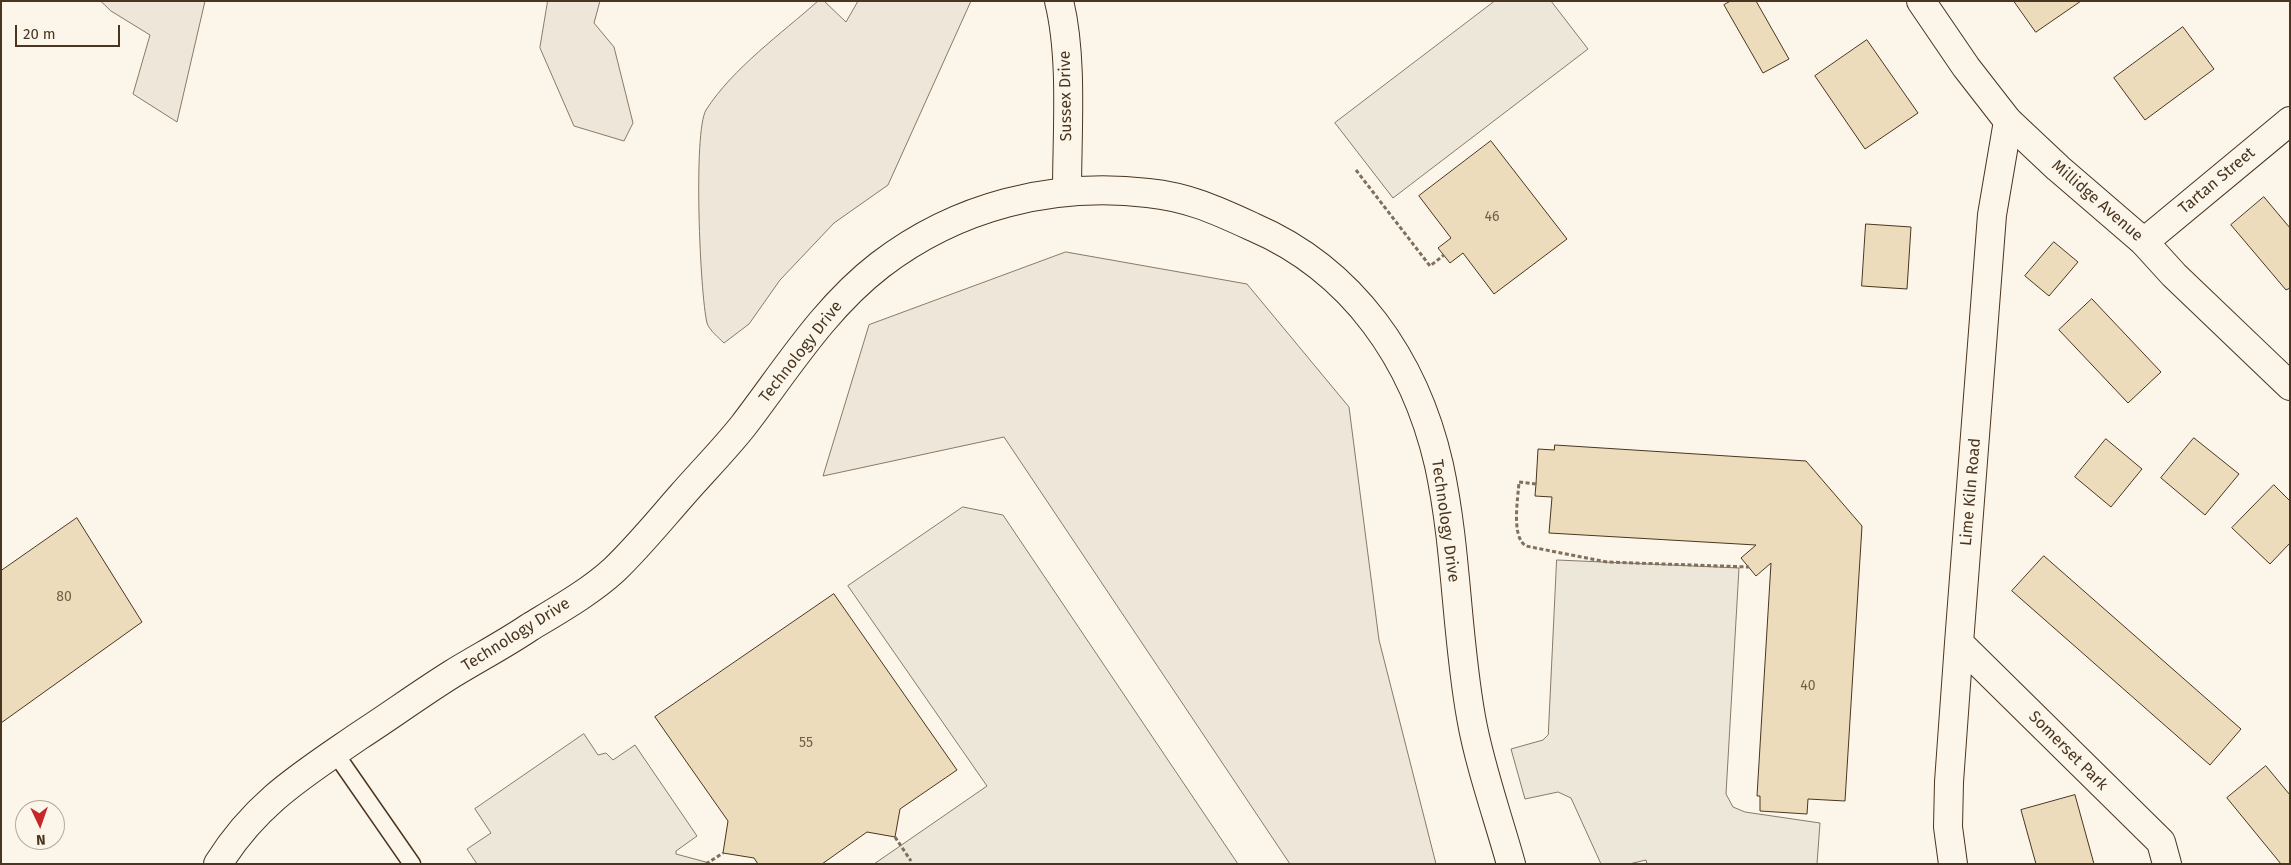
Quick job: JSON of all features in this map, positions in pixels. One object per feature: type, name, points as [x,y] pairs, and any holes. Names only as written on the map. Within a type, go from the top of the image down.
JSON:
[{"type":"street","name":"Sussex Drive","points":[[1059,1],[1064,35],[1067,85],[1067,191]]},
{"type":"street","name":"Millidge Avenue","points":[[1921,1],[1966,67],[2008,121],[2058,168],[2144,242],[2174,275],[2290,386]]},
{"type":"street","name":"Lime Kiln Road","points":[[1953,864],[1948,827],[1949,782],[1959,643],[1992,215],[2008,121]]},
{"type":"street","name":"Tartan Street","points":[[2144,242],[2290,121]]},
{"type":"street","name":"Technology Drive","points":[[218,864],[236,836],[260,809],[287,785],[453,673],[559,609],[612,572],[739,431],[835,306],[875,269],[912,241],[951,222],[1004,203],[1067,191],[1122,190],[1177,196],[1219,211],[1278,238],[1320,265],[1365,308],[1395,354],[1421,410],[1438,464],[1448,520],[1472,722],[1511,864]]},
{"type":"street","name":"Somerset Park","points":[[1959,643],[2160,842],[2167,864]]},
{"type":"lane","points":[[335,752],[412,864]]},
{"type":"path","points":[[1356,170],[1430,266],[1444,255]]},
{"type":"path","points":[[1536,484],[1518,482],[1517,532],[1520,542],[1526,546],[1607,562],[1749,567]]},
{"type":"path","points":[[895,837],[911,861]]},
{"type":"path","points":[[706,864],[723,853]]},
{"type":"shaded area","points":[[101,1],[205,1],[177,122],[133,94],[150,35],[111,11]]},
{"type":"shaded area","points":[[548,1],[600,1],[594,23],[614,47],[633,123],[624,141],[574,126],[540,48]]},
{"type":"shaded area","points":[[818,1],[824,1],[846,22],[858,1],[971,1],[888,185],[834,223],[780,280],[749,324],[724,343],[708,326],[704,306],[699,214],[702,124],[706,110],[730,80],[758,52]]},
{"type":"shaded area","points":[[1495,1],[1551,1],[1588,49],[1393,198],[1335,123]]},
{"type":"shaded area","points":[[1066,252],[1247,284],[1349,407],[1379,640],[1436,864],[1290,864],[1004,437],[823,476],[869,325]]},
{"type":"shaded area","points":[[963,507],[1003,515],[1238,864],[874,864],[987,786],[848,586]]},
{"type":"shaded area","points":[[1557,560],[1739,568],[1726,794],[1733,807],[1745,812],[1820,823],[1817,864],[1647,864],[1646,860],[1629,864],[1601,864],[1571,798],[1558,792],[1525,799],[1511,749],[1543,740],[1548,735]]},
{"type":"shaded area","points":[[584,734],[598,755],[606,753],[613,760],[635,745],[697,836],[676,851],[676,854],[713,864],[477,864],[467,849],[491,833],[475,809]]},
{"type":"building","points":[[1731,1],[1756,1],[1789,59],[1763,73],[1724,5]]},
{"type":"building","points":[[2014,1],[2081,1],[2036,32]]},
{"type":"building","points":[[2183,27],[2214,69],[2145,120],[2114,78]]},
{"type":"building","points":[[1867,40],[1918,113],[1865,149],[1815,76]]},
{"type":"building","points":[[1491,141],[1567,239],[1494,294],[1463,253],[1450,263],[1438,248],[1451,238],[1419,196]]},
{"type":"building","points":[[2264,197],[2290,228],[2290,288],[2286,290],[2231,225]]},
{"type":"building","points":[[1866,224],[1911,227],[1907,289],[1862,286]]},
{"type":"building","points":[[2054,242],[2078,262],[2049,296],[2025,276]]},
{"type":"building","points":[[2092,299],[2161,372],[2128,403],[2059,330]]},
{"type":"building","points":[[2194,438],[2239,474],[2205,515],[2161,478]]},
{"type":"building","points":[[2106,439],[2142,469],[2111,507],[2075,477]]},
{"type":"building","points":[[1555,445],[1806,461],[1862,526],[1845,801],[1808,799],[1807,814],[1760,811],[1760,796],[1757,796],[1771,563],[1756,576],[1741,558],[1756,545],[1549,533],[1552,497],[1535,496],[1538,449],[1554,450]]},
{"type":"building","points":[[2274,485],[2290,501],[2290,543],[2270,564],[2232,528]]},
{"type":"building","points":[[77,518],[142,622],[1,723],[1,571]]},
{"type":"building","points":[[2044,556],[2241,729],[2210,765],[2012,591]]},
{"type":"building","points":[[834,594],[957,770],[900,809],[895,837],[867,832],[822,864],[758,864],[754,858],[723,853],[728,821],[655,717]]},
{"type":"building","points":[[2266,766],[2290,795],[2290,864],[2281,864],[2227,798]]},
{"type":"building","points":[[2075,795],[2094,864],[2036,864],[2021,810]]}]
